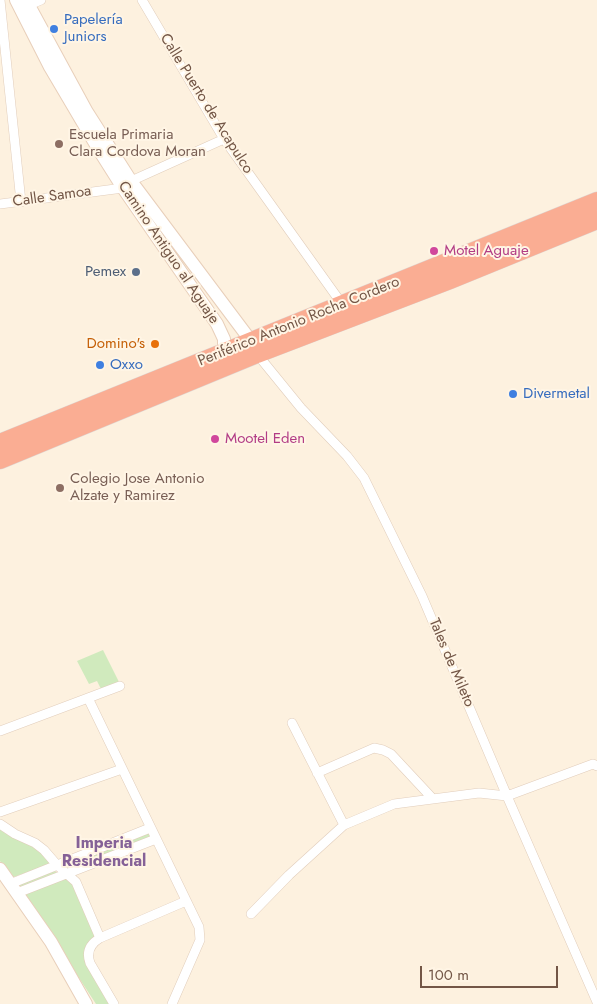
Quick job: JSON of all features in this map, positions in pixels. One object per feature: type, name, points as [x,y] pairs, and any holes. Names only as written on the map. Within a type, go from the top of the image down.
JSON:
[{"type":"highway","name":"Periférico Antonio Rocha Cordero","points":[[0,460],[254,348],[342,304],[597,201]]},
{"type":"highway","name":"Periférico Antonio Rocha Cordero","points":[[0,443],[224,353],[254,348],[450,280],[597,220]]},
{"type":"street","points":[[0,0],[21,202]]},
{"type":"street","name":"Camino Antiguo al Aguaje","points":[[16,0],[50,67],[99,150],[254,348]]},
{"type":"street","points":[[27,3],[41,0]]},
{"type":"street","name":"Calle Puerto de Acapulco","points":[[142,0],[224,139],[342,304]]},
{"type":"street","name":"Camino Antiguo al Aguaje","points":[[27,3],[127,184],[217,324],[224,339],[224,353]]},
{"type":"street","name":"Calle Samoa","points":[[0,204],[127,184],[224,139]]},
{"type":"street","name":"Tales de Mileto","points":[[254,348],[300,408],[347,456],[364,478],[422,596],[597,1002]]},
{"type":"street","points":[[0,731],[120,686]]},
{"type":"street","points":[[88,698],[199,927],[200,940],[172,1004]]},
{"type":"street","points":[[292,723],[344,824]]},
{"type":"street","points":[[317,773],[374,748],[383,750],[391,754],[432,799]]},
{"type":"street","points":[[251,914],[289,875],[344,824],[394,804],[478,793],[507,796],[595,765]]},
{"type":"street","points":[[0,812],[122,769]]},
{"type":"street","points":[[0,824],[44,850],[76,882],[100,938]]},
{"type":"street","points":[[18,888],[24,878],[150,828]]},
{"type":"street","points":[[18,888],[68,874],[156,839]]},
{"type":"street","points":[[0,869],[18,888],[86,1004]]},
{"type":"street","points":[[114,1004],[90,963],[87,956],[89,947],[100,938],[186,901]]},
{"type":"green space","points":[[103,650],[119,682],[101,689],[97,681],[89,684],[77,661]]},
{"type":"green space","points":[[0,826],[24,839],[53,863],[11,878],[0,861]]},
{"type":"green space","points":[[149,834],[149,838],[68,869],[67,867],[68,865]]},
{"type":"green space","points":[[55,871],[57,873],[23,888],[20,888],[18,885]]},
{"type":"green space","points":[[67,878],[73,884],[95,937],[85,956],[112,1004],[96,1004],[24,894]]},
{"type":"place","name":"Papelería Juniors","points":[[54,29]]},
{"type":"place","name":"Escuela Primaria Clara Cordova Moran","points":[[59,144]]},
{"type":"place","name":"Motel Aguaje","points":[[434,251]]},
{"type":"place","name":"Pemex","points":[[136,272]]},
{"type":"place","name":"Domino's","points":[[155,344]]},
{"type":"place","name":"Oxxo","points":[[100,365]]},
{"type":"place","name":"Divermetal","points":[[513,394]]},
{"type":"place","name":"Mootel Eden","points":[[215,439]]},
{"type":"place","name":"Colegio Jose Antonio Alzate y Ramirez","points":[[60,488]]},
{"type":"district","name":"Imperia Residencial","points":[[104,853]]}]
